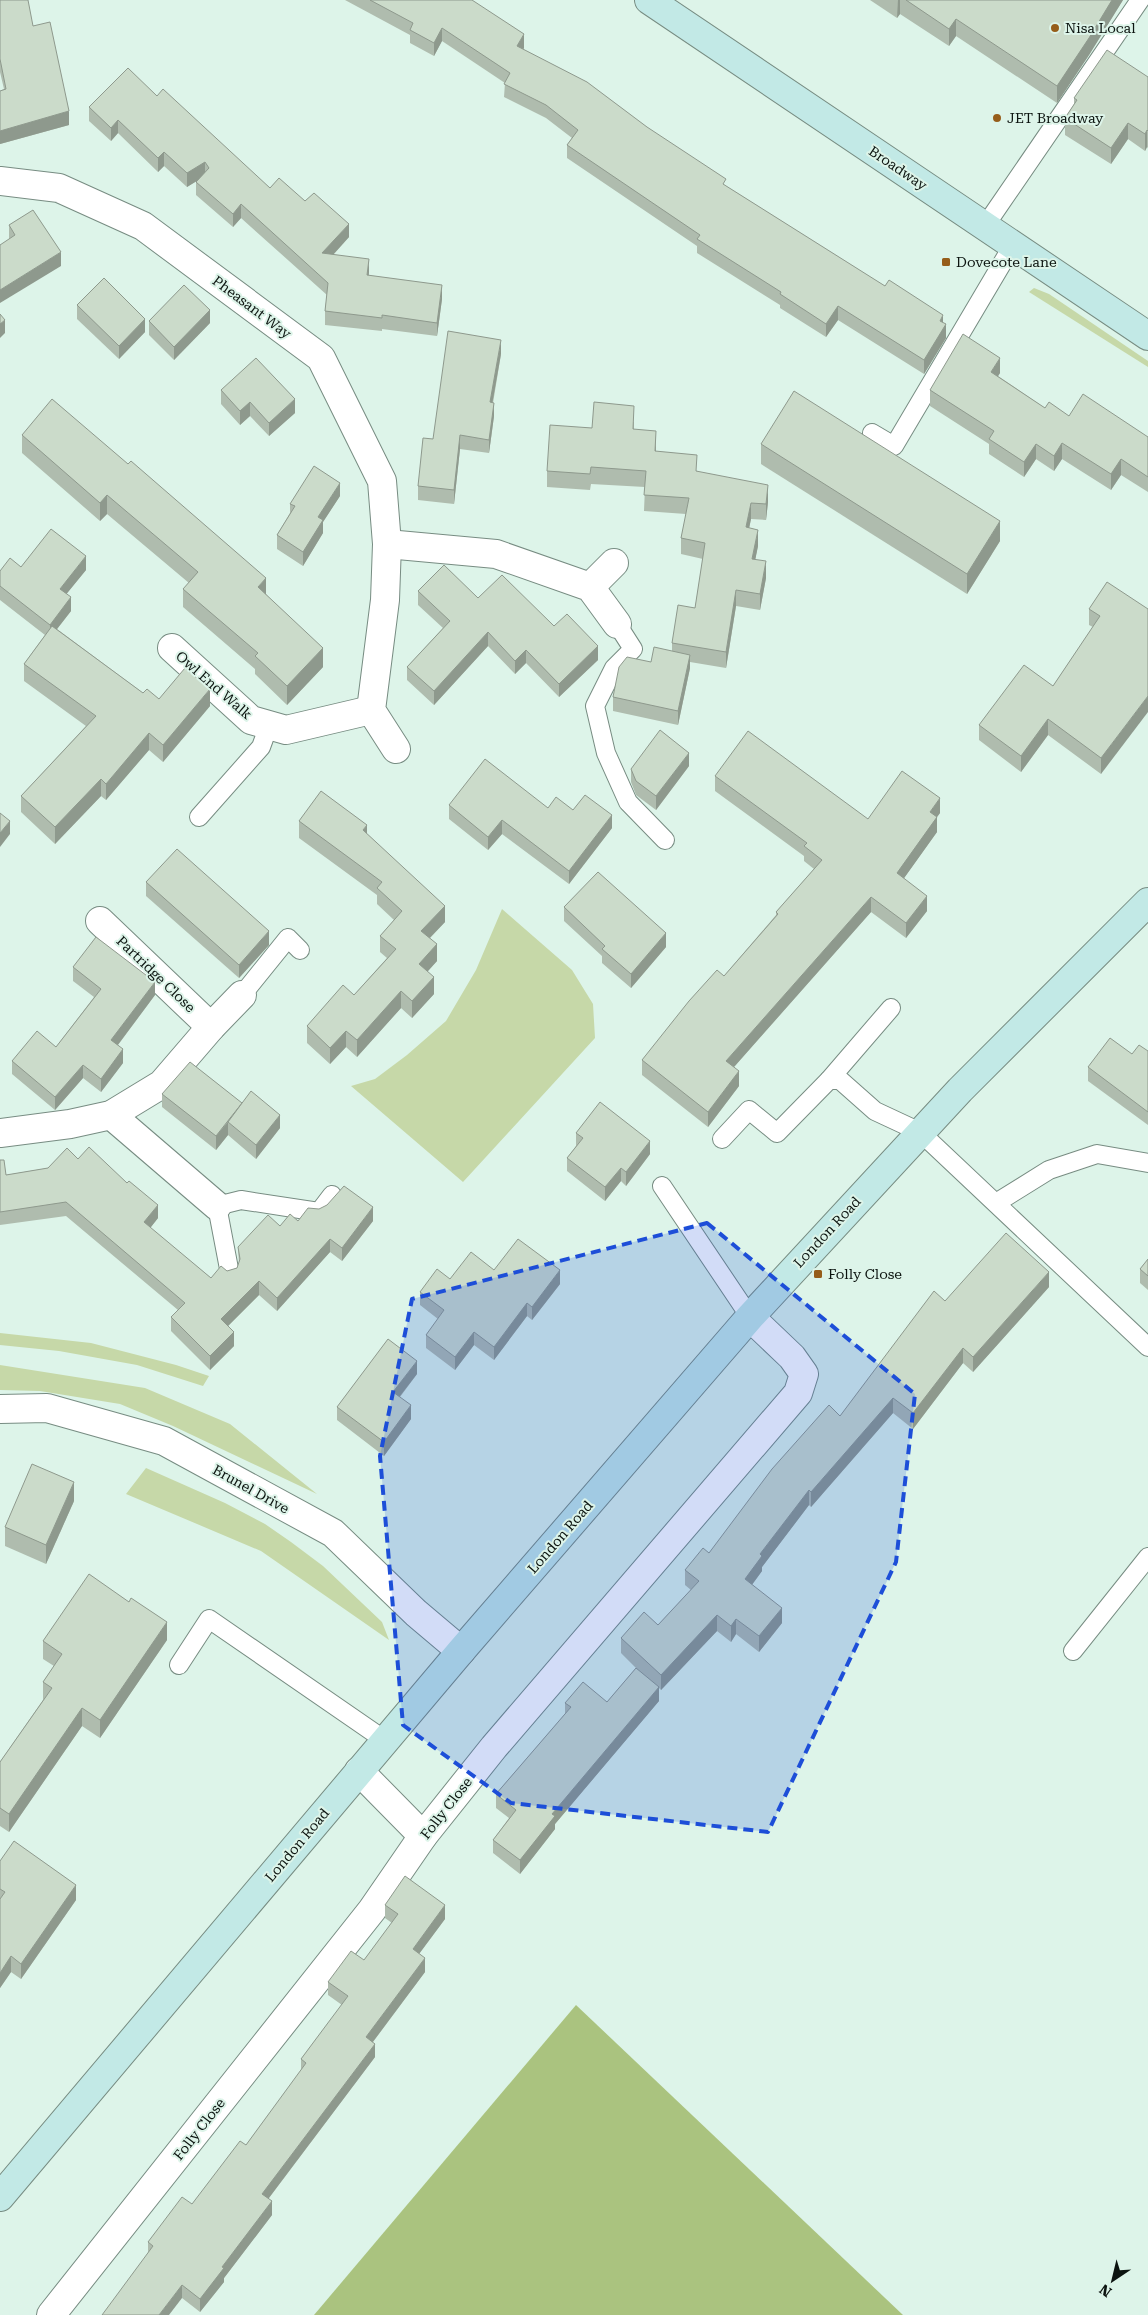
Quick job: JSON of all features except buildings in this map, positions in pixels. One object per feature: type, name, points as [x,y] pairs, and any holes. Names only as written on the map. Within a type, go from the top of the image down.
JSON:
[{"type":"main road","name":"Broadway","points":[[649,0],[1148,336]]},
{"type":"main road","name":"London Road","points":[[0,2197],[359,1771],[750,1317],[920,1132],[1116,932],[1148,902]]},
{"type":"street","name":"Pheasant Way","points":[[0,182],[59,188],[143,226],[321,358],[382,481],[387,544],[384,600],[371,710]]},
{"type":"street","points":[[387,544],[496,554],[590,588],[617,624]]},
{"type":"street","points":[[590,588],[614,563]]},
{"type":"street","name":"Owl End Walk","points":[[172,648],[251,720],[286,730],[371,710]]},
{"type":"street","points":[[371,710],[396,749]]},
{"type":"street","name":"Partridge Close","points":[[100,921],[211,1027]]},
{"type":"street","points":[[0,1133],[70,1124],[111,1115],[162,1084],[211,1027],[242,996]]},
{"type":"street","points":[[111,1115],[218,1206]]},
{"type":"street","name":"Folly Close","points":[[51,2315],[372,1910],[423,1836],[501,1739],[798,1393],[804,1374],[792,1357],[750,1317]]},
{"type":"street","name":"Brunel Drive","points":[[0,1409],[47,1408],[164,1441],[333,1533],[461,1652]]},
{"type":"street","points":[[359,1771],[423,1836]]},
{"type":"lane","points":[[984,226],[1140,0]]},
{"type":"lane","points":[[872,433],[894,446],[1013,245]]},
{"type":"lane","points":[[617,624],[633,649],[614,668],[595,706],[606,753],[628,802],[665,840]]},
{"type":"lane","points":[[199,817],[261,747],[269,725]]},
{"type":"lane","points":[[242,996],[288,938],[300,950]]},
{"type":"lane","points":[[722,1140],[748,1110],[778,1134],[829,1080],[891,1008]]},
{"type":"lane","points":[[829,1080],[840,1080],[875,1111],[920,1132],[1148,1347]]},
{"type":"lane","points":[[996,1203],[1049,1170],[1097,1154],[1148,1163]]},
{"type":"lane","points":[[662,1186],[750,1317]]},
{"type":"lane","points":[[230,1274],[218,1206],[241,1200],[318,1212],[332,1195]]},
{"type":"lane","points":[[1073,1651],[1148,1557]]},
{"type":"lane","points":[[179,1666],[209,1619],[386,1740]]},
{"type":"highlighted area","points":[[707,1223],[915,1394],[896,1562],[768,1832],[511,1803],[403,1725],[380,1456],[412,1299]]},
{"type":"green space","points":[[1034,288],[1049,294],[1148,361],[1148,367],[1029,292]]},
{"type":"green space","points":[[502,909],[572,970],[593,1004],[595,1038],[463,1182],[351,1086],[375,1079],[407,1055],[446,1021],[476,970]]},
{"type":"green space","points":[[0,1333],[91,1343],[176,1365],[209,1376],[203,1386],[137,1365],[59,1351],[0,1345]]},
{"type":"green space","points":[[0,1365],[145,1388],[230,1424],[317,1494],[173,1426],[120,1404],[40,1391],[0,1390]]},
{"type":"green space","points":[[146,1468],[225,1503],[265,1524],[291,1542],[323,1566],[382,1622],[389,1640],[261,1551],[126,1494]]},
{"type":"green space","points":[[576,2005],[903,2315],[314,2315]]},
{"type":"place","name":"Nisa Local","points":[[1055,28]]},
{"type":"place","name":"JET Broadway","points":[[997,118]]},
{"type":"place","name":"Dovecote Lane","points":[[946,262]]},
{"type":"place","name":"Folly Close","points":[[818,1274]]}]
